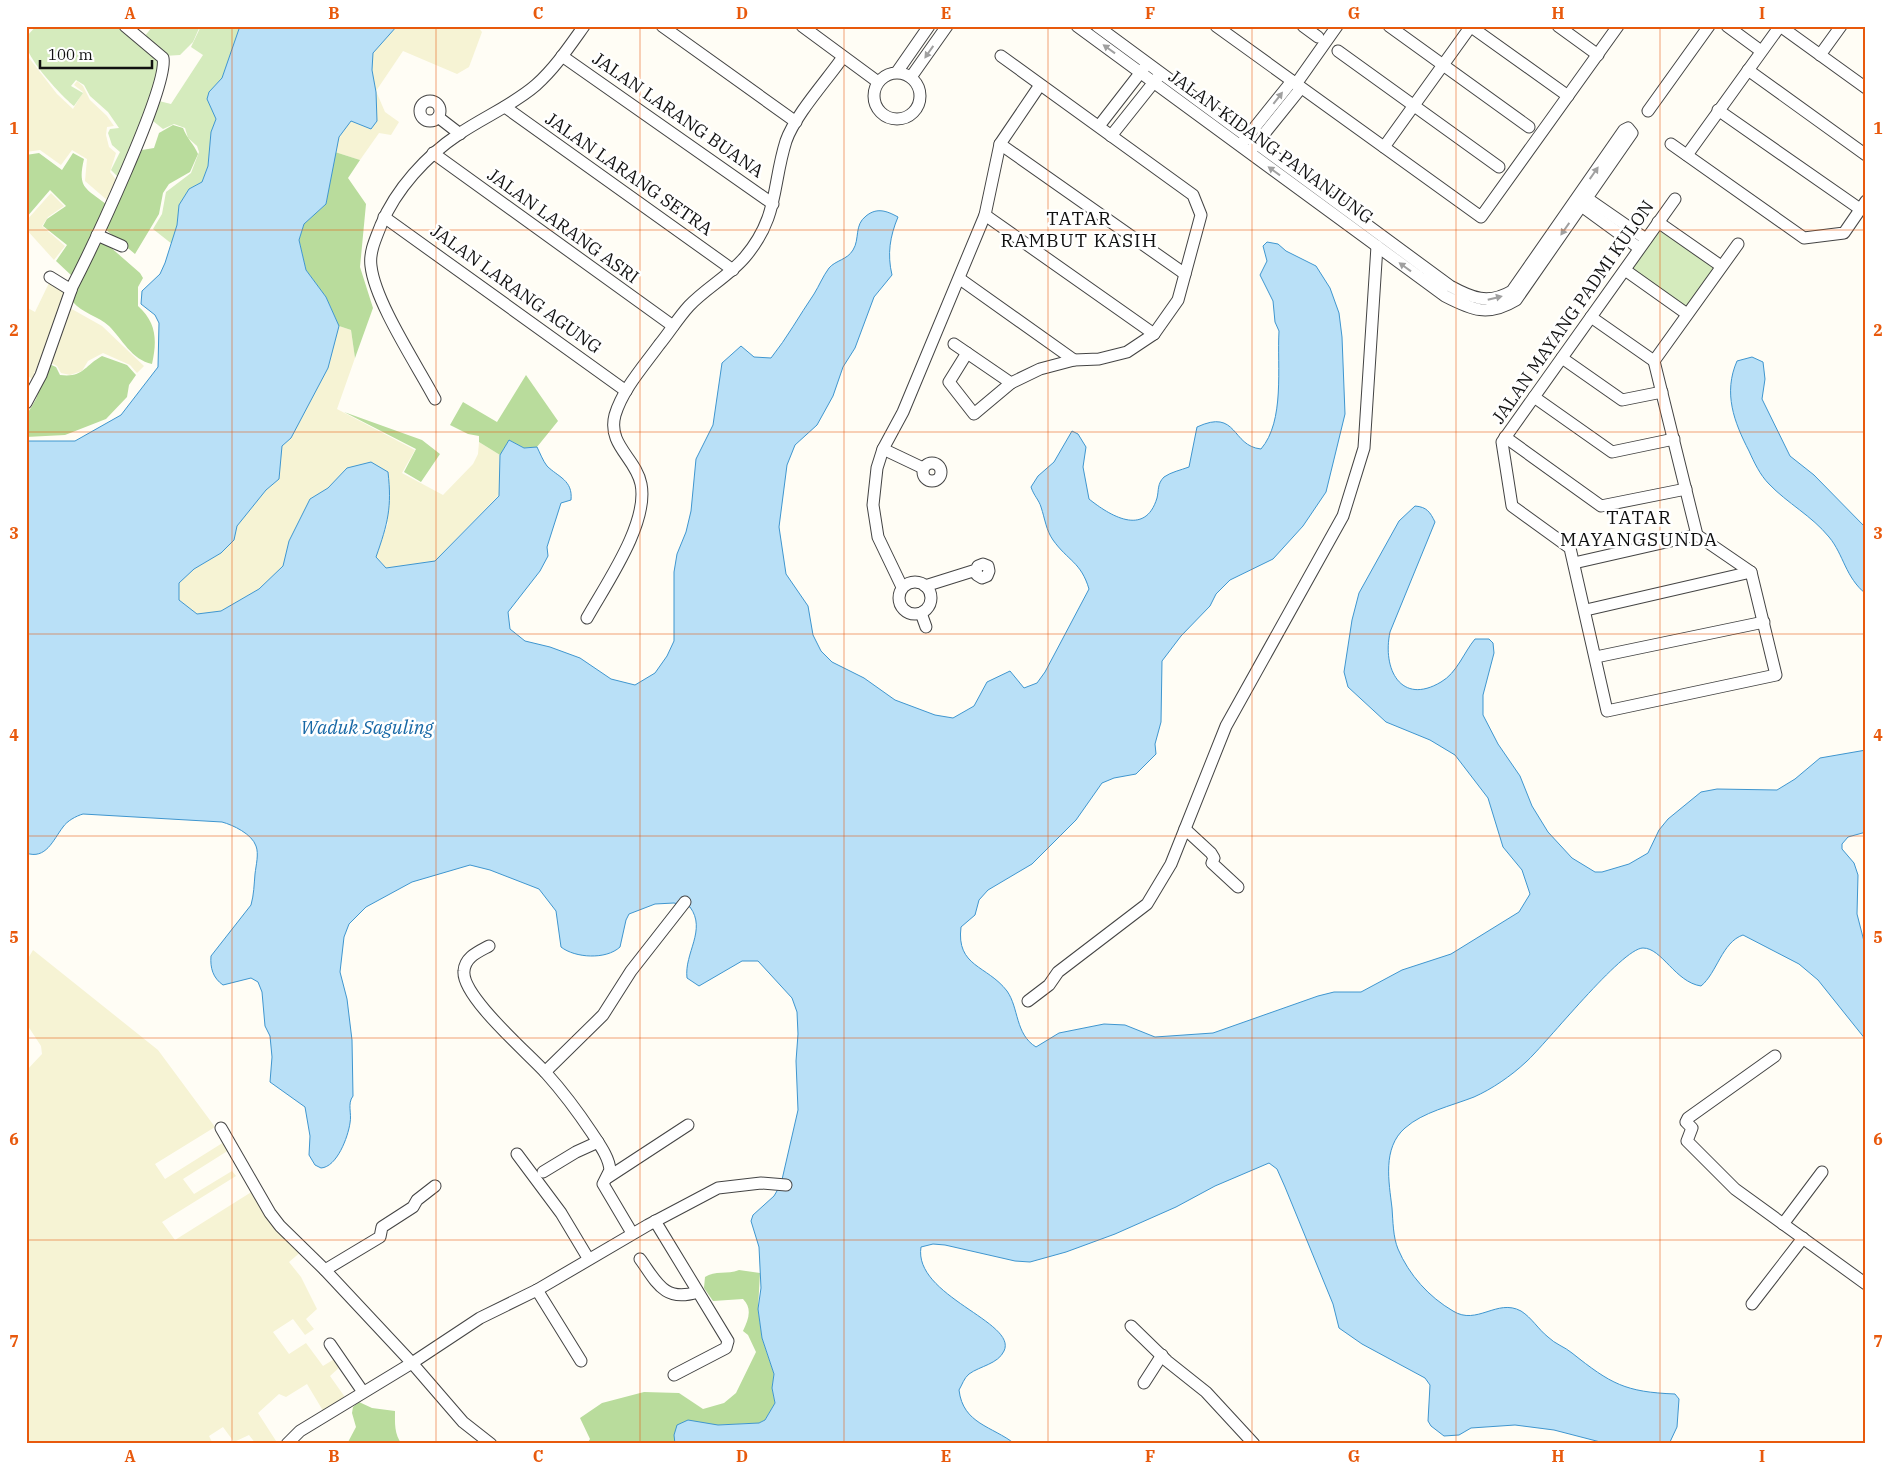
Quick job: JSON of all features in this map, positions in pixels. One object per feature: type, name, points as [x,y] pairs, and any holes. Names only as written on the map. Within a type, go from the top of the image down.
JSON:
[{"type":"street","points":[[434,399],[385,306],[374,278],[371,256],[384,217],[402,189],[433,153],[535,86],[562,56],[584,26]]},
{"type":"street","points":[[662,26],[796,122]]},
{"type":"street","points":[[802,26],[878,82]]},
{"type":"street","points":[[897,72],[911,77],[918,86],[920,96],[914,111],[900,119],[884,115],[874,103],[874,92],[878,82],[883,77],[897,72],[929,26]]},
{"type":"street","points":[[911,77],[947,26]]},
{"type":"street","name":"JALAN KIDANG PANANJUNG","points":[[1078,26],[1158,78],[1443,288]]},
{"type":"street","name":"JALAN KIDANG PANANJUNG","points":[[1097,26],[1144,68]]},
{"type":"street","points":[[1216,26],[1481,217],[1618,26]]},
{"type":"street","points":[[1303,26],[1318,37]]},
{"type":"street","points":[[1248,145],[1296,84],[1337,26]]},
{"type":"street","points":[[1389,26],[1529,127]]},
{"type":"street","points":[[1384,147],[1471,26],[1568,96]]},
{"type":"street","points":[[1558,26],[1598,55]]},
{"type":"street","points":[[1648,111],[1709,26]]},
{"type":"street","points":[[1727,26],[1761,51]]},
{"type":"street","points":[[1687,155],[1780,26],[1866,88]]},
{"type":"street","points":[[1820,55],[1841,26]]},
{"type":"street","points":[[26,404],[41,375],[71,290],[98,234],[159,87],[164,62],[161,56],[126,27]]},
{"type":"street","points":[[1338,51],[1499,167]]},
{"type":"street","name":"JALAN LARANG BUANA","points":[[562,56],[773,204]]},
{"type":"street","points":[[967,353],[949,382],[974,414],[1011,383],[1040,369],[1074,360],[1099,359],[1127,352],[1154,334],[1178,300],[1202,215],[1193,195],[1001,56]]},
{"type":"street","points":[[588,618],[628,542],[639,513],[642,492],[641,482],[618,446],[614,433],[615,417],[626,391],[689,306],[733,270],[759,237],[773,204],[787,139],[796,122],[843,57]]},
{"type":"street","points":[[1099,126],[1144,68]]},
{"type":"street","points":[[1748,70],[1866,155]]},
{"type":"street","points":[[1111,136],[1158,78]]},
{"type":"street","points":[[902,587],[878,537],[873,505],[877,468],[883,448],[902,416],[985,215],[1000,144],[1040,85]]},
{"type":"street","name":"JALAN LARANG SETRA","points":[[505,107],[733,270]]},
{"type":"street","points":[[1671,144],[1804,238],[1844,234],[1863,205],[1718,110]]},
{"type":"street","points":[[438,117],[460,134]]},
{"type":"street","points":[[1443,288],[1465,306],[1484,311],[1502,308],[1516,300],[1624,130],[1630,129],[1631,134],[1580,200]]},
{"type":"street","points":[[1000,144],[1184,274]]},
{"type":"street","name":"JALAN KIDANG PANANJUNG","points":[[1248,145],[1377,246],[1443,288]]},
{"type":"street","name":"JALAN LARANG ASRI","points":[[433,153],[673,326]]},
{"type":"street","name":"JALAN MAYANG PADMI KULON","points":[[1675,199],[1502,442],[1512,506],[1570,548],[1586,610],[1607,711],[1776,675],[1764,622]]},
{"type":"street","points":[[1580,200],[1643,243]]},
{"type":"street","points":[[985,215],[1154,334]]},
{"type":"street","name":"JALAN LARANG AGUNG","points":[[384,217],[626,391]]},
{"type":"street","points":[[1658,222],[1721,266]]},
{"type":"street","points":[[98,234],[122,246]]},
{"type":"street","points":[[1654,361],[1738,244]]},
{"type":"street","points":[[1028,1001],[1049,985],[1058,972],[1147,904],[1171,864],[1226,726],[1343,516],[1364,448],[1377,246]]},
{"type":"street","points":[[1625,270],[1687,314]]},
{"type":"street","points":[[50,277],[71,290]]},
{"type":"street","points":[[960,278],[1074,360]]},
{"type":"street","points":[[1591,317],[1654,361],[1697,535],[1751,572],[1764,622],[1596,658]]},
{"type":"street","points":[[954,344],[1011,383]]},
{"type":"street","points":[[1562,358],[1622,400],[1662,392]]},
{"type":"street","points":[[1534,398],[1612,452],[1674,440]]},
{"type":"street","points":[[1506,437],[1600,506],[1686,488]]},
{"type":"street","points":[[883,448],[923,468]]},
{"type":"street","points":[[1574,563],[1697,535]]},
{"type":"street","points":[[925,586],[976,570]]},
{"type":"street","points":[[1586,610],[1751,572]]},
{"type":"street","points":[[908,582],[920,582],[929,589],[932,601],[926,611],[915,615],[904,612],[898,602],[902,587],[908,582]]},
{"type":"street","points":[[921,613],[926,627]]},
{"type":"street","points":[[1185,829],[1211,853],[1214,858],[1212,863],[1238,886]]},
{"type":"street","points":[[545,1072],[591,1029],[603,1015],[631,971],[685,902]]},
{"type":"street","points":[[489,946],[469,958],[464,972],[465,982],[497,1024],[545,1072],[576,1109],[598,1142],[610,1168],[603,1184],[632,1233]]},
{"type":"street","points":[[1775,1056],[1688,1118],[1686,1122],[1692,1128],[1688,1143],[1735,1189],[1866,1284]]},
{"type":"street","points":[[604,1180],[688,1125]]},
{"type":"street","points":[[220,1128],[270,1213],[280,1226],[325,1270],[412,1363],[463,1422],[484,1442]]},
{"type":"street","points":[[543,1172],[576,1152],[598,1142]]},
{"type":"street","points":[[517,1154],[561,1213],[588,1258]]},
{"type":"street","points":[[1783,1224],[1822,1172]]},
{"type":"street","points":[[287,1444],[300,1430],[412,1363],[480,1318],[536,1290],[654,1221],[718,1188],[760,1183],[786,1185]]},
{"type":"street","points":[[325,1270],[380,1237],[382,1227],[413,1207],[417,1200],[434,1186]]},
{"type":"street","points":[[654,1221],[728,1344],[726,1348],[674,1375]]},
{"type":"street","points":[[1752,1304],[1803,1238]]},
{"type":"street","points":[[640,1259],[657,1284],[665,1290],[679,1296],[696,1292]]},
{"type":"street","points":[[536,1290],[581,1361]]},
{"type":"street","points":[[1131,1326],[1206,1392],[1254,1444]]},
{"type":"street","points":[[330,1344],[363,1392]]},
{"type":"street","points":[[1144,1383],[1162,1355]]},
{"type":"shaded area","points":[[397,26],[477,26],[482,32],[469,67],[457,74],[403,51],[376,91],[385,112],[399,122],[391,135],[379,133],[360,160],[335,152],[339,137],[351,121],[371,129],[377,121],[376,92],[372,70],[373,53]]},
{"type":"shaded area","points":[[26,54],[57,94],[73,109],[83,92],[74,85],[77,81],[83,86],[90,100],[107,116],[114,126],[107,127],[106,135],[109,147],[116,153],[110,172],[117,181],[107,200],[85,181],[87,159],[72,150],[61,165],[40,150],[26,152]]},
{"type":"shaded area","points":[[51,193],[64,206],[48,217],[42,226],[65,246],[54,260],[26,229],[26,221]]},
{"type":"shaded area","points":[[49,283],[67,294],[32,379],[26,374],[26,307],[35,312]]},
{"type":"shaded area","points":[[70,308],[102,326],[144,366],[137,373],[130,365],[103,353],[88,361],[82,371],[70,375],[61,373],[57,366],[51,363]]},
{"type":"shaded area","points":[[339,326],[351,330],[355,358],[337,409],[415,450],[402,473],[443,495],[473,464],[478,454],[479,442],[500,455],[499,495],[435,561],[386,568],[376,556],[388,523],[347,468],[328,488],[310,499],[289,541],[283,566],[259,589],[221,611],[197,614],[179,600],[179,583],[194,569],[221,553],[234,540],[237,526],[266,490],[279,479],[282,446],[291,438],[328,368]]},
{"type":"shaded area","points":[[33,950],[158,1050],[215,1127],[155,1164],[165,1179],[224,1142],[229,1150],[183,1179],[194,1194],[232,1171],[236,1176],[162,1222],[175,1240],[253,1191],[302,1251],[289,1262],[301,1277],[317,1309],[306,1319],[314,1329],[305,1335],[293,1319],[273,1332],[289,1354],[306,1343],[323,1366],[336,1358],[341,1366],[330,1376],[347,1400],[325,1414],[307,1384],[286,1397],[279,1394],[258,1413],[278,1444],[256,1444],[249,1435],[234,1442],[223,1427],[209,1436],[213,1444],[26,1444],[26,1071],[42,1054],[41,1046],[26,1023],[26,962]]},
{"type":"green space","points":[[36,26],[115,26],[139,43],[153,26],[200,26],[193,42],[180,55],[164,56],[156,95],[119,178],[111,170],[120,152],[112,145],[108,133],[110,129],[119,128],[108,112],[90,96],[84,85],[76,80],[71,86],[83,93],[74,106],[44,74],[36,64],[26,45],[26,38]]},
{"type":"green space","points":[[201,26],[240,26],[222,78],[209,92],[208,99],[216,119],[211,132],[208,166],[202,182],[189,189],[179,205],[177,225],[172,244],[153,229],[162,214],[166,192],[191,173],[199,152],[197,146],[188,138],[185,128],[174,124],[163,129],[153,121],[159,101],[171,104],[203,55],[191,47]]},
{"type":"green space","points":[[173,125],[183,128],[198,154],[190,172],[169,184],[163,193],[159,214],[135,254],[105,229],[142,150],[154,148],[159,133]]},
{"type":"green space","points":[[335,152],[360,160],[348,178],[366,204],[360,267],[373,308],[355,358],[351,330],[339,326],[326,297],[306,270],[299,240],[304,224],[326,204]]},
{"type":"green space","points":[[39,153],[62,170],[73,153],[84,159],[82,176],[85,187],[107,205],[72,276],[56,261],[67,245],[43,226],[47,219],[66,206],[50,190],[26,218],[26,155]]},
{"type":"green space","points":[[1659,228],[1717,268],[1688,310],[1630,270]]},
{"type":"green space","points":[[101,239],[140,273],[143,278],[138,287],[138,306],[149,319],[154,333],[155,348],[152,364],[133,354],[109,326],[73,302],[81,280]]},
{"type":"green space","points":[[102,356],[127,365],[136,375],[129,385],[127,397],[106,419],[65,435],[26,437],[26,416],[36,399],[49,364],[56,367],[60,375],[74,375]]},
{"type":"green space","points":[[526,375],[558,421],[537,447],[524,448],[509,440],[500,455],[479,442],[479,436],[468,434],[450,425],[463,402],[497,422]]},
{"type":"green space","points":[[344,412],[422,440],[440,454],[421,482],[404,472],[416,449]]},
{"type":"green space","points":[[739,1270],[760,1273],[758,1309],[762,1338],[774,1374],[772,1388],[775,1403],[765,1420],[759,1423],[718,1425],[675,1441],[675,1444],[587,1444],[590,1439],[580,1418],[602,1403],[644,1392],[679,1393],[703,1409],[724,1403],[736,1393],[756,1352],[748,1335],[743,1331],[748,1319],[748,1307],[743,1299],[713,1301],[704,1288],[705,1277]]},
{"type":"green space","points":[[359,1402],[372,1408],[395,1411],[396,1433],[402,1444],[347,1444],[356,1427],[352,1413],[353,1407]]},
{"type":"water","name":"Waduk Saguling","points":[[240,26],[397,26],[373,53],[372,70],[376,92],[377,121],[371,129],[351,121],[339,137],[326,204],[304,224],[299,240],[306,270],[326,297],[339,326],[328,368],[291,438],[282,446],[279,479],[266,490],[237,526],[234,540],[221,553],[194,569],[179,583],[179,600],[197,614],[221,611],[259,589],[283,566],[289,541],[310,499],[328,488],[347,468],[371,462],[388,472],[389,484],[388,515],[376,557],[386,568],[435,561],[499,496],[500,455],[509,440],[524,448],[537,447],[547,466],[567,483],[571,493],[571,500],[561,503],[547,547],[548,556],[540,571],[508,612],[510,629],[525,641],[550,647],[580,658],[611,679],[635,685],[655,673],[667,656],[674,641],[674,572],[677,554],[686,532],[691,511],[696,459],[713,425],[722,363],[741,346],[754,357],[771,358],[788,335],[829,268],[848,256],[853,250],[858,228],[862,220],[870,213],[882,211],[898,217],[890,245],[892,275],[874,297],[855,348],[843,367],[833,396],[817,425],[795,445],[787,465],[779,527],[786,574],[808,606],[813,635],[821,651],[832,662],[864,678],[895,700],[935,715],[953,718],[974,706],[987,682],[1010,671],[1024,688],[1037,683],[1045,672],[1089,589],[1078,567],[1051,536],[1040,504],[1031,487],[1038,476],[1054,462],[1072,431],[1078,434],[1086,447],[1083,467],[1089,499],[1106,511],[1126,520],[1144,517],[1151,510],[1157,498],[1159,485],[1164,477],[1189,467],[1197,427],[1210,422],[1220,422],[1233,430],[1244,442],[1261,449],[1269,437],[1274,424],[1279,377],[1279,331],[1275,322],[1273,301],[1260,275],[1267,261],[1263,246],[1267,242],[1278,244],[1286,251],[1316,266],[1330,288],[1339,313],[1342,337],[1345,414],[1326,492],[1303,526],[1273,559],[1230,580],[1216,594],[1210,606],[1181,636],[1162,661],[1161,722],[1155,744],[1156,754],[1136,774],[1114,778],[1102,783],[1076,820],[1032,864],[988,890],[979,900],[975,915],[961,927],[963,950],[968,958],[999,982],[1007,991],[1024,1035],[1036,1047],[1059,1033],[1104,1024],[1125,1025],[1155,1037],[1213,1033],[1318,996],[1334,992],[1361,992],[1402,970],[1451,954],[1519,912],[1530,894],[1522,870],[1503,847],[1488,798],[1455,755],[1430,740],[1386,722],[1348,687],[1344,672],[1352,620],[1359,593],[1399,521],[1415,506],[1428,511],[1435,522],[1390,632],[1388,646],[1392,670],[1397,680],[1405,686],[1415,690],[1427,688],[1441,682],[1452,673],[1475,639],[1489,639],[1493,643],[1494,653],[1483,695],[1483,715],[1498,744],[1520,776],[1532,806],[1548,832],[1572,858],[1595,872],[1602,872],[1629,864],[1648,853],[1659,830],[1668,819],[1701,792],[1717,789],[1777,790],[1795,779],[1820,758],[1866,750],[1866,832],[1848,837],[1842,844],[1842,849],[1854,863],[1858,875],[1857,914],[1866,949],[1866,1040],[1818,980],[1799,964],[1743,935],[1730,944],[1707,980],[1701,986],[1684,978],[1650,949],[1643,948],[1633,952],[1602,979],[1536,1052],[1514,1072],[1481,1094],[1412,1122],[1398,1136],[1390,1155],[1389,1177],[1396,1244],[1408,1268],[1428,1292],[1444,1305],[1462,1315],[1470,1316],[1504,1308],[1521,1311],[1551,1339],[1609,1379],[1643,1391],[1675,1394],[1679,1399],[1677,1427],[1669,1444],[1608,1444],[1554,1430],[1515,1425],[1471,1428],[1459,1435],[1444,1436],[1431,1426],[1428,1421],[1430,1385],[1425,1378],[1362,1344],[1339,1328],[1333,1304],[1285,1187],[1277,1169],[1269,1163],[1215,1186],[1176,1207],[1115,1234],[1066,1252],[1030,1262],[1015,1261],[945,1245],[933,1244],[921,1247],[923,1264],[933,1280],[947,1294],[996,1329],[1004,1340],[1004,1351],[998,1359],[969,1374],[959,1390],[966,1410],[972,1417],[1015,1444],[675,1444],[674,1435],[677,1425],[688,1420],[718,1425],[759,1423],[765,1420],[775,1403],[772,1388],[774,1374],[762,1338],[758,1309],[761,1288],[759,1247],[751,1221],[753,1215],[774,1196],[781,1184],[798,1110],[796,1061],[798,1034],[797,1012],[792,998],[758,961],[742,961],[699,986],[687,978],[687,969],[696,933],[695,916],[690,907],[674,903],[655,904],[629,914],[620,947],[599,956],[582,955],[567,951],[561,947],[556,911],[539,889],[490,870],[470,865],[412,882],[366,907],[349,924],[344,937],[340,972],[347,999],[352,1040],[353,1096],[350,1102],[349,1129],[341,1150],[332,1163],[321,1168],[315,1165],[309,1155],[310,1136],[305,1107],[270,1082],[272,1057],[270,1036],[265,1026],[262,992],[258,982],[251,978],[223,985],[215,976],[211,965],[211,956],[251,905],[257,852],[251,838],[237,828],[222,822],[83,814],[67,823],[44,851],[39,854],[26,853],[26,441],[75,441],[121,415],[158,367],[159,323],[155,315],[141,304],[142,291],[160,274],[177,225],[179,205],[189,189],[202,182],[208,166],[211,132],[216,119],[207,99],[209,92],[222,78]]},
{"type":"water","points":[[1752,357],[1763,362],[1765,379],[1762,399],[1790,456],[1814,475],[1866,528],[1866,594],[1853,580],[1834,544],[1822,529],[1776,491],[1766,480],[1744,440],[1732,407],[1731,384],[1737,361]]},
{"type":"district","name":"TATAR RAMBUT KASIH","points":[[1079,229]]},
{"type":"district","name":"TATAR MAYANGSUNDA","points":[[1639,528]]}]
